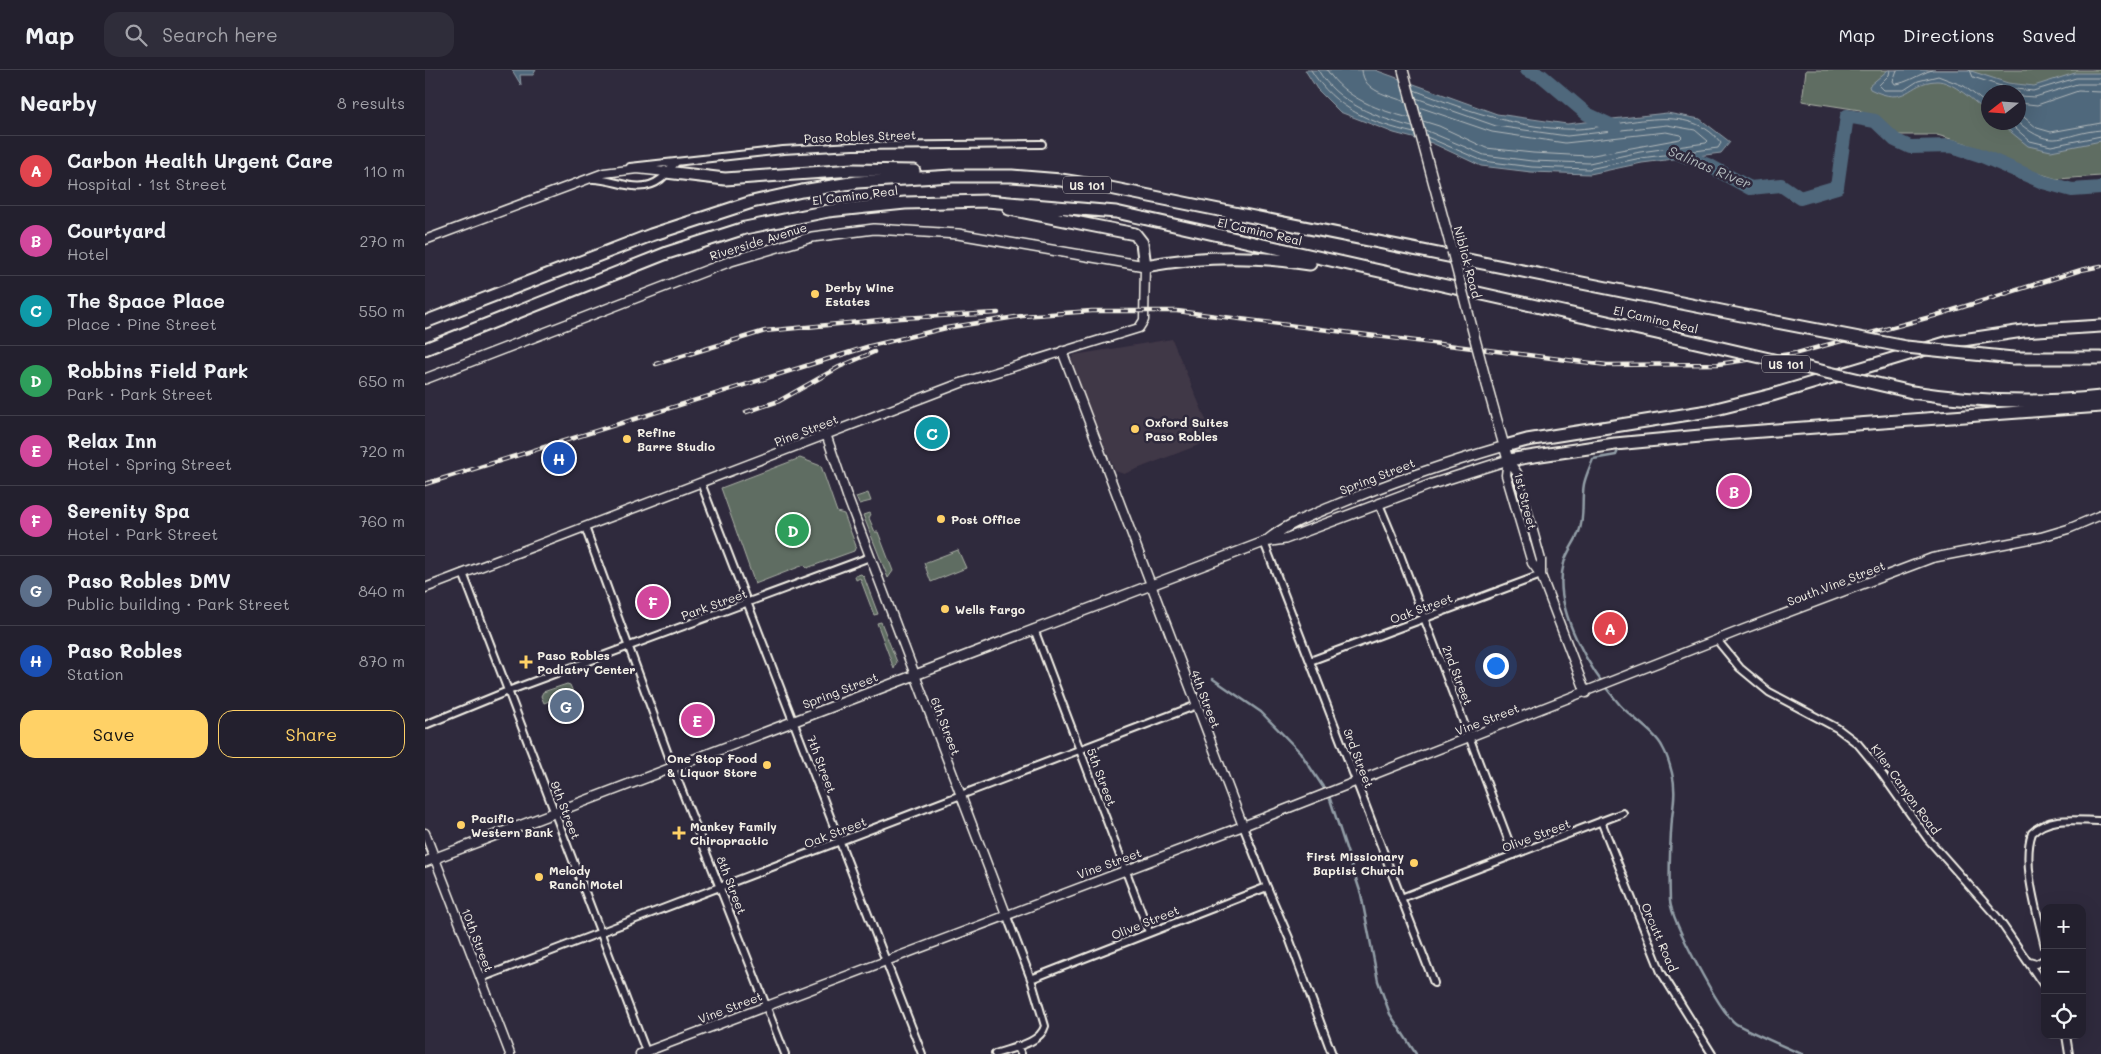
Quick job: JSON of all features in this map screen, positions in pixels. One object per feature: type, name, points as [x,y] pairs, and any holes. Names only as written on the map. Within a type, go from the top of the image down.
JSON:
[{"type":"highway","points":[[666,172],[725,179],[853,170],[922,171],[953,176]]},
{"type":"highway","name":"El Camino Real","points":[[425,322],[651,235],[752,202],[857,182],[953,176],[1023,177],[1061,180],[1110,188],[1906,347],[2013,358],[2101,358]]},
{"type":"highway","points":[[987,201],[1012,210],[1135,234],[1142,243],[1145,266],[1222,258],[1266,259],[1433,283]]},
{"type":"highway","name":"El Camino Real","points":[[425,349],[667,253],[745,228],[828,211],[905,203],[987,201],[1116,212],[1912,392],[1961,399],[2008,402],[2101,397]]},
{"type":"highway","points":[[1505,446],[1527,440],[1708,411],[1773,395],[1949,342],[2023,331],[2101,326]]},
{"type":"highway","points":[[1509,460],[1615,444],[1713,434],[2101,406]]},
{"type":"main road","name":"Niblick Road","points":[[1403,70],[1487,385],[1509,460]]},
{"type":"main road","name":"Riverside Avenue","points":[[425,379],[731,261],[776,246],[840,232],[874,229],[915,229],[958,234],[1145,266]]},
{"type":"main road","name":"Spring Street","points":[[1264,542],[1281,528],[1370,491],[1445,464],[1505,446]]},
{"type":"main road","name":"Spring Street","points":[[425,862],[1264,542],[1285,539],[1379,504],[1509,460]]},
{"type":"street","name":"Paso Robles Street","points":[[425,240],[587,178],[638,165],[853,146],[1042,144]]},
{"type":"street","name":"Paso Robles Street","points":[[587,178],[609,179],[635,188],[650,185],[662,178],[679,160]]},
{"type":"street","name":"Paso Robles Street","points":[[622,170],[666,172]]},
{"type":"street","name":"Pine Street","points":[[425,588],[961,383],[1128,332],[1143,325],[1145,266]]},
{"type":"street","name":"4th Street","points":[[1062,351],[1332,1054]]},
{"type":"street","name":"6th Street","points":[[826,434],[870,557],[1031,979],[1045,1026],[1040,1036],[1017,1046]]},
{"type":"street","name":"1st Street","points":[[1509,460],[1517,473],[1541,560],[1541,575],[1586,693]]},
{"type":"street","name":"7th Street","points":[[701,483],[921,1054]]},
{"type":"street","name":"2nd Street","points":[[1379,504],[1425,619],[1514,855]]},
{"type":"street","name":"South Vine Street","points":[[1586,693],[1717,640],[1932,558],[2041,537],[2068,529],[2101,515]]},
{"type":"street","name":"8th Street","points":[[585,527],[673,768],[785,1054]]},
{"type":"street","name":"3rd Street","points":[[1264,542],[1434,983]]},
{"type":"street","name":"Park Street","points":[[425,725],[508,691],[870,557]]},
{"type":"street","name":"9th Street","points":[[463,573],[600,932],[644,1053]]},
{"type":"street","name":"Oak Street","points":[[1310,662],[1541,575]]},
{"type":"street","name":"5th Street","points":[[1034,629],[1149,932]]},
{"type":"street","name":"Kiler Canyon Road","points":[[1717,640],[1740,668],[1769,692],[1837,728],[1858,744],[1877,767],[1928,839],[1997,917],[2041,980]]},
{"type":"street","name":"Vine Street","points":[[644,1053],[1006,914],[1243,826],[1586,693]]},
{"type":"street","name":"Oak Street","points":[[481,978],[1197,705]]},
{"type":"street","name":"Olive Street","points":[[1401,898],[1623,813]]},
{"type":"street","points":[[2041,926],[2028,851],[2032,833],[2047,823],[2061,820],[2101,821]]},
{"type":"street","name":"Orcutt Road","points":[[1601,822],[1661,972],[1713,1054]]},
{"type":"street","name":"10th Street","points":[[425,833],[510,1054]]},
{"type":"street","name":"Olive Street","points":[[1031,979],[1267,888]]},
{"type":"street","points":[[2029,962],[2036,964],[2041,961]]},
{"type":"street","points":[[2067,1039],[2069,1054]]},
{"type":"street","points":[[995,1054],[1017,1046],[1021,1054]]},
{"type":"shaded area","points":[[1172,339],[1214,439],[1124,474],[1115,471],[1070,362],[1074,355]]},
{"type":"green space","points":[[1806,70],[2101,70],[2101,176],[2057,179],[2028,170],[1965,143],[1937,135],[1895,135],[1881,128],[1860,110],[1802,101]]},
{"type":"green space","points":[[800,458],[821,466],[837,512],[844,514],[856,546],[854,551],[807,568],[804,565],[755,584],[721,488]]},
{"type":"green space","points":[[868,493],[871,501],[859,504],[856,497]]},
{"type":"green space","points":[[871,514],[869,518],[875,532],[878,532],[893,571],[888,578],[863,515]]},
{"type":"green space","points":[[958,550],[966,568],[931,582],[924,563]]},
{"type":"green space","points":[[861,574],[864,577],[878,614],[874,615],[860,578],[856,580],[855,576]]},
{"type":"green space","points":[[881,622],[897,662],[894,669],[877,623]]},
{"type":"green space","points":[[567,684],[570,685],[573,692],[544,703],[541,696],[543,692]]},
{"type":"water","points":[[512,70],[536,70],[533,75],[520,75],[521,85]]},
{"type":"water","points":[[1305,70],[1375,70],[1497,114],[1567,124],[1667,113],[1700,119],[1730,142],[1721,153],[1642,163],[1590,174],[1531,172],[1481,166],[1432,143],[1394,133],[1340,112],[1317,89]]},
{"type":"water","points":[[1888,70],[1968,70],[2008,83],[2025,85],[1981,85],[1981,107],[1956,88],[1942,82],[1926,82],[1900,95],[1892,96],[1870,89],[1869,86]]},
{"type":"water","points":[[2075,73],[2101,73],[2101,141],[2051,151],[2028,146],[2009,130],[2026,130],[2026,85],[2034,86]]},
{"type":"waterway","name":"Salinas River","points":[[1527,70],[1542,76],[1587,114],[1615,127]]},
{"type":"waterway","name":"Salinas River","points":[[1670,150],[1710,166],[1750,188],[1781,185],[1800,198],[1837,187],[1847,116],[1875,121],[1895,140],[1910,147],[1952,146],[1980,155],[2043,182],[2072,190],[2101,188]]},
{"type":"waterway","points":[[1619,448],[1616,455],[1593,459],[1585,481],[1581,526],[1565,559],[1561,581],[1568,619],[1576,638],[1597,675],[1620,705],[1660,742],[1667,757],[1674,790],[1670,849],[1670,901],[1679,927],[1697,965],[1718,1001],[1735,1023],[1803,1054]]},
{"type":"waterway","points":[[1213,679],[1261,712],[1300,752],[1329,796],[1361,894],[1378,981],[1390,1014],[1416,1054]]},
{"type":"railway","points":[[425,484],[870,346],[946,328],[1022,316],[1092,311],[1177,311],[1607,365],[1718,364],[1797,353],[1934,316],[2081,270],[2101,266]]},
{"type":"railway","points":[[656,364],[765,331],[901,318],[998,313]]},
{"type":"railway","points":[[746,412],[779,401],[839,367],[874,352]]},
{"type":"place","name":"Derby Wine Estates","points":[[815,294]]},
{"type":"place","name":"Oxford Suites Paso Robles","points":[[1135,429]]},
{"type":"place","name":"The Space Place","points":[[932,433]]},
{"type":"place","name":"Refine Barre Studio","points":[[627,439]]},
{"type":"place","name":"Paso Robles","points":[[559,458]]},
{"type":"place","name":"Courtyard","points":[[1734,491]]},
{"type":"place","name":"Post Office","points":[[941,519]]},
{"type":"place","name":"Robbins Field Park","points":[[793,530]]},
{"type":"place","name":"Serenity Spa","points":[[653,602]]},
{"type":"place","name":"Wells Fargo","points":[[945,609]]},
{"type":"place","name":"Carbon Health Urgent Care","points":[[1610,628]]},
{"type":"place","name":"Paso Robles Podiatry Center","points":[[526,662]]},
{"type":"place","name":"Paso Robles DMV","points":[[566,706]]},
{"type":"place","name":"Relax Inn","points":[[697,720]]},
{"type":"place","name":"One Stop Food & Liquor Store","points":[[767,765]]},
{"type":"place","name":"Pacific Western Bank","points":[[461,825]]},
{"type":"place","name":"Mankey Family Chiropractic","points":[[679,833]]},
{"type":"place","name":"First Missionary Baptist Church","points":[[1414,863]]},
{"type":"place","name":"Melody Ranch Motel","points":[[539,877]]}]
